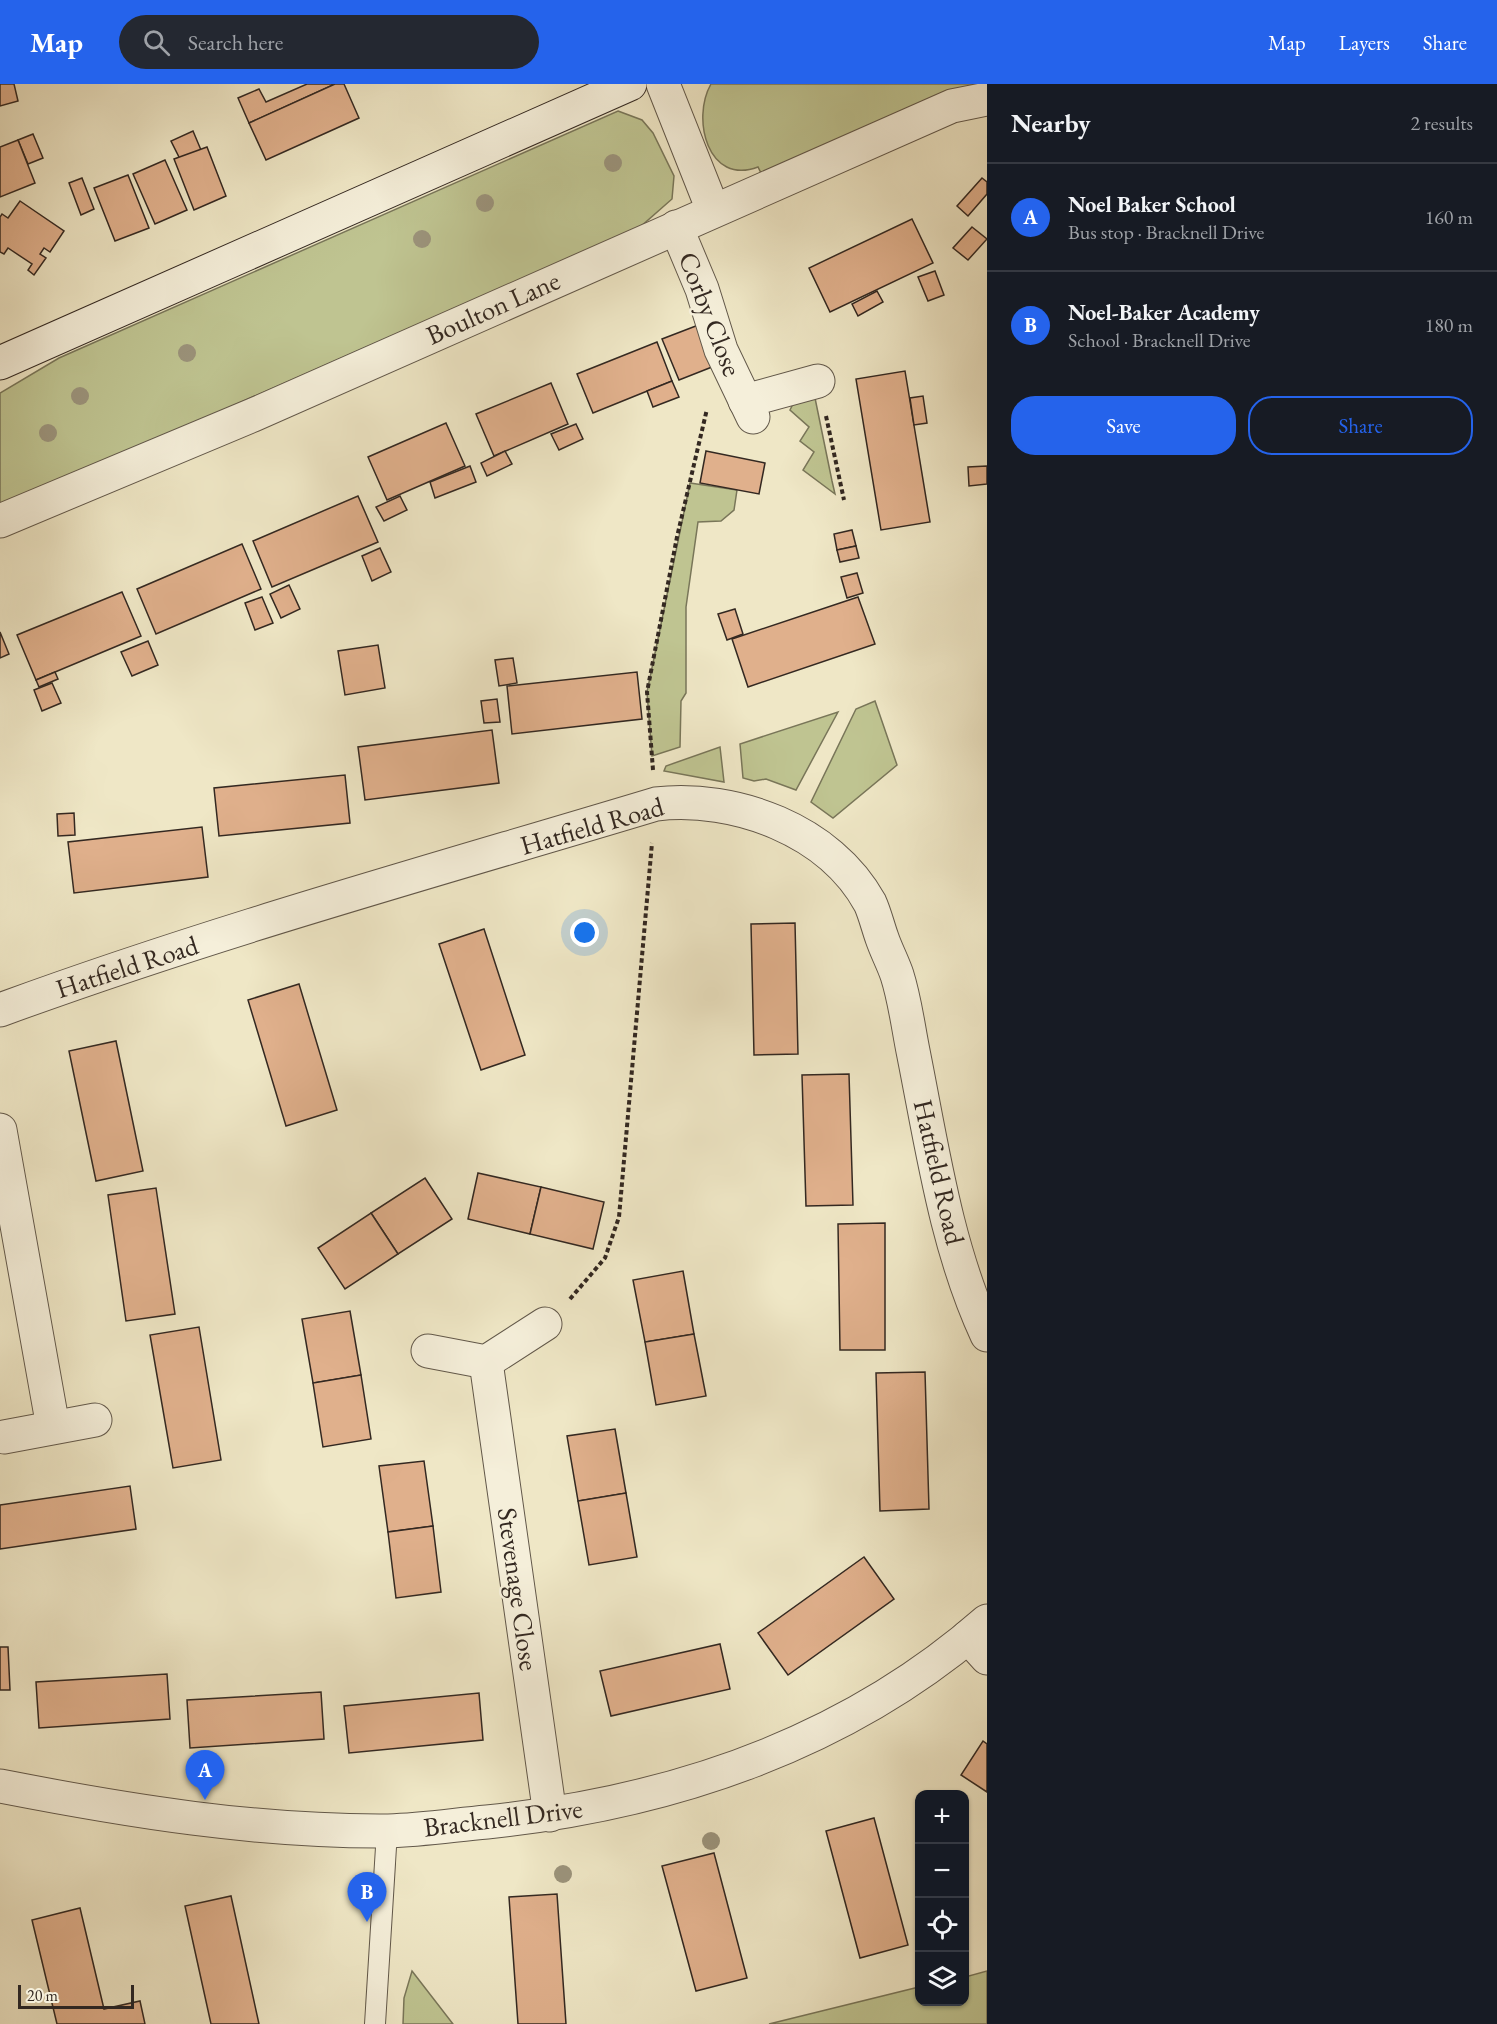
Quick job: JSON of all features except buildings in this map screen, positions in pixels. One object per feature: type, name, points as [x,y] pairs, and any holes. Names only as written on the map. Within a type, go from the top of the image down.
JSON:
[{"type":"street","points":[[0,363],[630,84]]},
{"type":"street","points":[[663,84],[713,210]]},
{"type":"street","name":"Boulton Lane","points":[[0,521],[263,411],[952,106],[987,99]]},
{"type":"street","name":"Corby Close","points":[[676,227],[702,289],[721,350],[749,409],[818,381]]},
{"type":"street","name":"Hatfield Road","points":[[0,1010],[73,983],[266,922],[656,804],[681,802],[725,808],[770,820],[808,838],[829,853],[848,872],[870,905],[897,976],[946,1210],[961,1265],[987,1335]]},
{"type":"street","points":[[0,1130],[53,1427]]},
{"type":"street","points":[[428,1350],[486,1362],[545,1324]]},
{"type":"street","name":"Stevenage Close","points":[[486,1362],[550,1815]]},
{"type":"street","points":[[4,1437],[94,1420]]},
{"type":"street","name":"Bracknell Drive","points":[[0,1786],[110,1808],[235,1823],[387,1831],[434,1829],[550,1815],[666,1790],[742,1767],[872,1706],[920,1674],[981,1639]]},
{"type":"lane","points":[[375,2024],[387,1831]]},
{"type":"path","points":[[818,381],[844,500]]},
{"type":"green space","points":[[711,84],[987,84],[761,173],[758,167],[741,170],[727,167],[716,158],[708,146],[703,114],[705,98]]},
{"type":"green space","points":[[618,111],[642,120],[653,133],[674,176],[672,199],[640,227],[0,508],[0,393],[59,358]]},
{"type":"green space","points":[[815,398],[835,494],[803,470],[814,452],[800,441],[809,427],[790,410],[793,404]]},
{"type":"green space","points":[[690,483],[737,490],[734,510],[721,521],[698,522],[686,607],[686,693],[681,701],[680,747],[652,756],[647,692]]},
{"type":"green space","points":[[875,701],[897,765],[833,818],[811,802],[856,709]]},
{"type":"green space","points":[[838,712],[796,790],[766,779],[754,781],[743,778],[740,744]]},
{"type":"green space","points":[[720,747],[724,782],[664,771],[666,766]]},
{"type":"green space","points":[[412,1971],[453,2024],[403,2024],[404,1998]]},
{"type":"green space","points":[[987,1971],[987,2024],[769,2024],[915,1988],[915,2006],[969,2006],[969,1976]]},
{"type":"place","name":"Noel Baker School","points":[[205,1800]]},
{"type":"place","name":"Noel-Baker Academy","points":[[367,1922]]}]
